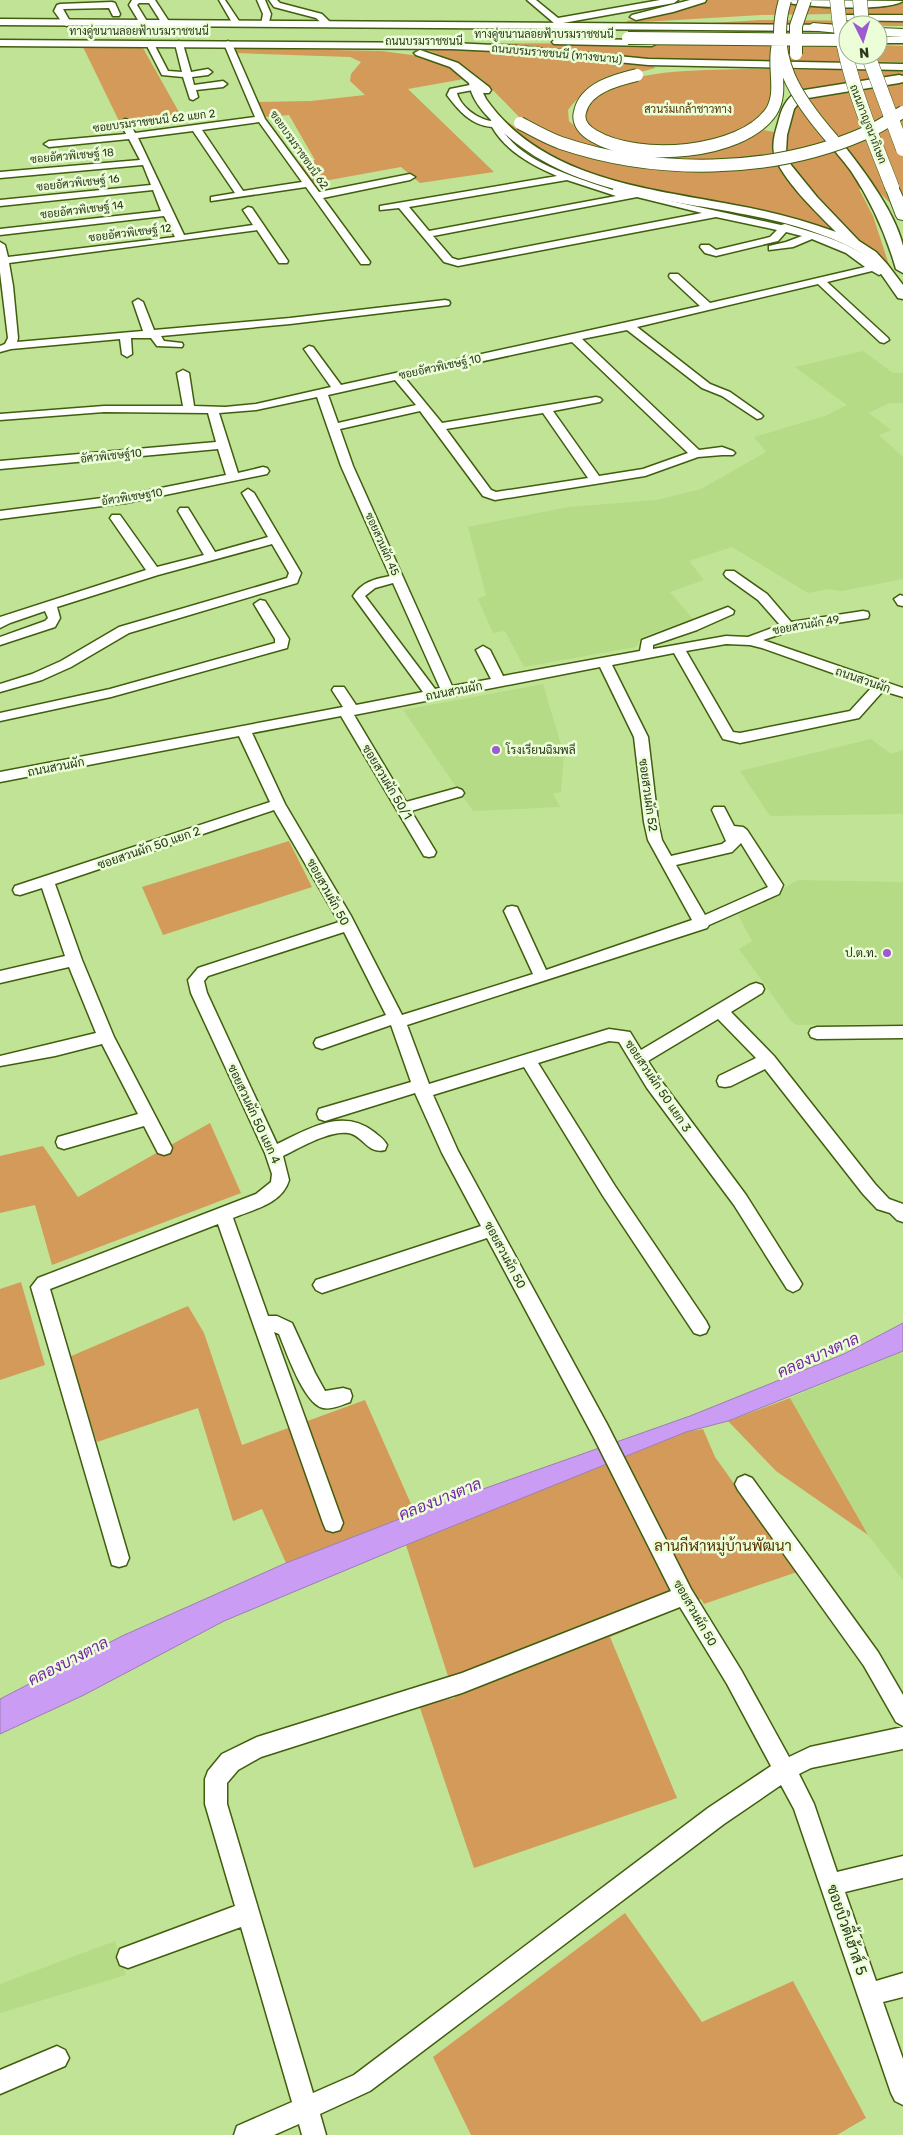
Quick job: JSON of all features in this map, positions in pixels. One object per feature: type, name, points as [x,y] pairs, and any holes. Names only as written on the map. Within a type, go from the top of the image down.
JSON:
[{"type":"highway","name":"ถนนกาญจนาภิเษก","points":[[837,0],[838,26],[849,75],[903,216]]},
{"type":"highway","points":[[860,0],[861,15]]},
{"type":"highway","points":[[813,27],[838,34]]},
{"type":"highway","points":[[888,34],[903,34]]},
{"type":"highway","points":[[888,45],[903,45]]},
{"type":"highway","name":"ถนนกาญจนาภิเษก","points":[[872,65],[903,149]]},
{"type":"main road","points":[[562,24],[643,16],[671,3],[699,0]]},
{"type":"main road","points":[[750,65],[669,71],[638,76],[607,85],[586,98],[581,104],[579,118],[581,125],[605,142],[639,149],[676,150],[712,145],[748,132],[759,125],[771,112],[777,96],[778,84],[775,56],[778,45],[778,26],[786,0],[809,3],[850,4],[898,0]]},
{"type":"main road","points":[[805,0],[796,24],[794,38],[796,60],[804,86],[830,128],[833,140]]},
{"type":"main road","points":[[655,26],[759,19],[903,18]]},
{"type":"main road","name":"ถนนบรมราชชนนี (ทางขนาน)","points":[[0,22],[813,27]]},
{"type":"main road","points":[[1,34],[217,24]]},
{"type":"main road","points":[[888,28],[903,28]]},
{"type":"main road","name":"ถนนบรมราชชนนี (ทางขนาน)","points":[[1,34],[91,44],[152,48],[228,44],[420,46],[516,49],[648,62],[903,67]]},
{"type":"main road","name":"ทางคู่ขนานลอยฟ้าบรมราชชนนี","points":[[1,34],[838,36]]},
{"type":"main road","name":"ทางคู่ขนานลอยฟ้าบรมราชชนนี","points":[[1,34],[519,38]]},
{"type":"main road","name":"ถนนบรมราชชนนี","points":[[1,34],[340,40],[838,36]]},
{"type":"main road","name":"ทางคู่ขนานลอยฟ้าบรมราชชนนี","points":[[549,38],[838,36]]},
{"type":"main road","points":[[340,40],[420,46]]},
{"type":"main road","points":[[888,40],[903,40]]},
{"type":"main road","points":[[778,45],[800,98],[815,120],[857,170],[880,210],[902,261]]},
{"type":"main road","points":[[377,46],[425,54],[445,60],[463,70],[475,84],[502,107]]},
{"type":"main road","points":[[903,79],[802,94],[794,98],[787,110],[780,147],[784,163],[803,186],[859,246],[879,263],[903,295]]},
{"type":"main road","points":[[475,84],[477,94],[495,122],[529,150],[589,178],[804,225],[859,246]]},
{"type":"main road","points":[[517,120],[555,142],[588,152],[656,163],[706,164],[760,161],[825,148],[875,129],[903,112]]},
{"type":"street","points":[[261,0],[267,14],[265,24]]},
{"type":"street","points":[[273,0],[277,4],[319,16],[328,24]]},
{"type":"street","points":[[531,0],[562,24],[658,3],[671,3]]},
{"type":"street","points":[[622,0],[643,16]]},
{"type":"street","points":[[122,1],[152,1],[166,23]]},
{"type":"street","points":[[222,1],[237,24]]},
{"type":"street","points":[[136,2],[144,23]]},
{"type":"street","points":[[67,23],[58,9],[85,3],[112,5],[116,14]]},
{"type":"street","name":"ซอยบรมราชชนนี 62","points":[[228,44],[261,119],[306,184],[365,262]]},
{"type":"street","points":[[180,47],[192,92],[223,84]]},
{"type":"street","points":[[152,48],[165,73],[187,75],[208,72]]},
{"type":"street","points":[[475,84],[453,91],[452,95],[468,115],[480,123],[495,122],[499,133],[520,153],[548,169],[605,191],[720,213],[785,227],[812,235],[850,251],[893,282]]},
{"type":"street","name":"ซอยบรมราชชนนี 62 แยก 2","points":[[49,144],[132,136],[261,119]]},
{"type":"street","points":[[125,122],[158,187],[167,213],[181,239]]},
{"type":"street","points":[[196,128],[241,195]]},
{"type":"street","name":"ซอยอัศวพิเชษฐ์ 18","points":[[0,175],[146,162]]},
{"type":"street","points":[[316,196],[410,177]]},
{"type":"street","points":[[382,208],[568,178]]},
{"type":"street","points":[[589,178],[655,200]]},
{"type":"street","points":[[214,199],[306,184]]},
{"type":"street","name":"ซอยอัศวพิเชษฐ์ 16","points":[[0,203],[158,187]]},
{"type":"street","points":[[428,234],[633,196]]},
{"type":"street","points":[[402,205],[448,260],[458,263],[720,213]]},
{"type":"street","points":[[248,210],[283,261]]},
{"type":"street","name":"ซอยอัศวพิเชษฐ์ 14","points":[[0,232],[167,213]]},
{"type":"street","name":"ซอยอัศวพิเชษฐ์ 12","points":[[3,261],[181,239],[260,227]]},
{"type":"street","points":[[705,247],[709,251],[716,253],[764,242],[774,239],[785,227]]},
{"type":"street","points":[[773,248],[789,245],[812,235]]},
{"type":"street","points":[[0,245],[4,286],[13,338],[5,348]]},
{"type":"street","name":"ซอยอัศวพิเชษฐ์ 10","points":[[0,417],[104,409],[256,407],[629,326],[873,268]]},
{"type":"street","points":[[674,276],[708,307]]},
{"type":"street","points":[[820,281],[884,340]]},
{"type":"street","points":[[138,302],[152,334],[161,344],[178,345]]},
{"type":"street","points":[[5,348],[345,316],[446,303]]},
{"type":"street","points":[[629,326],[706,386],[726,394],[758,416]]},
{"type":"street","points":[[125,337],[127,354]]},
{"type":"street","points":[[574,338],[696,454]]},
{"type":"street","points":[[309,349],[339,390]]},
{"type":"street","points":[[183,373],[190,409]]},
{"type":"street","points":[[398,376],[439,427],[487,493],[494,496],[645,472],[696,454],[722,451],[730,453]]},
{"type":"street","name":"ซอยสวนผัก 45","points":[[322,394],[347,466],[448,692]]},
{"type":"street","points":[[439,427],[596,400]]},
{"type":"street","points":[[333,427],[423,407]]},
{"type":"street","points":[[212,409],[233,478]]},
{"type":"street","points":[[546,409],[595,479]]},
{"type":"street","name":"อัศวพิเชษฐ์10","points":[[0,465],[222,445]]},
{"type":"street","name":"อัศวพิเชษฐ10","points":[[0,515],[126,499],[263,471]]},
{"type":"street","points":[[0,688],[59,668],[124,630],[293,580],[295,573],[248,493]]},
{"type":"street","points":[[184,511],[212,556]]},
{"type":"street","points":[[116,518],[154,572]]},
{"type":"street","points":[[0,624],[5,620],[154,572],[276,539]]},
{"type":"street","points":[[730,574],[765,597],[774,606],[788,627]]},
{"type":"street","points":[[398,578],[371,584],[362,590],[359,596],[432,695]]},
{"type":"street","points":[[0,717],[88,699],[282,645],[282,639],[260,604]]},
{"type":"street","points":[[0,641],[50,624],[54,618],[50,605]]},
{"type":"street","points":[[646,654],[647,643],[692,627],[728,611]]},
{"type":"street","name":"ซอยสวนผัก 49","points":[[750,641],[766,632],[863,615]]},
{"type":"street","name":"ถนนสวนผัก","points":[[0,778],[726,640],[750,641],[903,693]]},
{"type":"street","points":[[678,648],[728,736],[731,737],[743,737],[854,715],[880,686]]},
{"type":"street","points":[[483,650],[498,682]]},
{"type":"street","name":"ซอยสวนผัก 52","points":[[604,662],[641,738],[652,832],[666,862],[702,924]]},
{"type":"street","name":"ซอยสวนผัก 50/1","points":[[339,690],[402,808],[429,852]]},
{"type":"street","name":"ซอยสวนผัก 50","points":[[244,732],[278,804],[347,925],[396,1020],[422,1089],[450,1152],[600,1430],[684,1596],[734,1677],[784,1770]]},
{"type":"street","points":[[402,808],[457,793]]},
{"type":"street","name":"ซอยสวนผัก 50 แยก 2","points":[[20,890],[278,804]]},
{"type":"street","points":[[666,862],[727,848],[734,842],[719,810]]},
{"type":"street","points":[[322,1043],[542,977],[702,924],[774,890],[777,886],[742,834],[738,831],[729,831]]},
{"type":"street","points":[[47,882],[74,960],[106,1037],[164,1148]]},
{"type":"street","points":[[512,911],[542,977]]},
{"type":"street","name":"ซอยสวนผัก 50 แยก 4","points":[[119,1558],[40,1286],[262,1199],[272,1194],[278,1187],[281,1180],[280,1170],[199,993],[196,980],[203,972],[347,925]]},
{"type":"street","points":[[0,977],[74,960]]},
{"type":"street","points":[[638,1059],[756,989]]},
{"type":"street","points":[[720,1011],[743,1032],[768,1060],[883,1204],[896,1208],[903,1215]]},
{"type":"street","points":[[817,1033],[903,1032]]},
{"type":"street","name":"ซอยสวนผัก 50 แยก 3","points":[[325,1114],[422,1089],[615,1034],[624,1036],[653,1083],[740,1200],[793,1284]]},
{"type":"street","points":[[3,1061],[106,1037]]},
{"type":"street","points":[[527,1060],[609,1191],[700,1327]]},
{"type":"street","points":[[725,1081],[768,1060]]},
{"type":"street","points":[[64,1142],[148,1118]]},
{"type":"street","points":[[273,1153],[331,1129],[348,1126],[354,1127],[379,1145]]},
{"type":"street","points":[[223,1214],[333,1523]]},
{"type":"street","points":[[322,1285],[491,1230]]},
{"type":"street","points":[[262,1324],[277,1324],[286,1329],[313,1389],[320,1398],[324,1400],[342,1396]]},
{"type":"street","points":[[745,1484],[870,1659],[903,1715]]},
{"type":"street","points":[[314,2135],[216,1804],[216,1779],[230,1762],[257,1748],[462,1683],[684,1596]]},
{"type":"street","points":[[246,2135],[362,2083],[716,1816],[784,1770],[810,1758],[903,1738]]},
{"type":"street","name":"ซอยบิวตี้เฮ้าส์ 5","points":[[784,1770],[803,1804],[903,2093]]},
{"type":"street","points":[[832,1884],[903,1867]]},
{"type":"street","points":[[128,1957],[248,1913]]},
{"type":"street","points":[[869,1994],[903,1985]]},
{"type":"street","points":[[0,2082],[57,2058]]},
{"type":"shaded area","points":[[863,351],[893,373],[903,373],[903,403],[889,403],[869,413],[891,430],[879,435],[903,457],[903,579],[841,591],[828,589],[808,593],[732,547],[689,561],[704,580],[670,592],[693,619],[642,637],[636,647],[524,667],[505,631],[493,633],[478,599],[486,595],[468,527],[568,507],[657,500],[701,489],[766,452],[754,437],[825,416],[847,405],[795,367]]},
{"type":"shaded area","name":"โรงเรียนฉิมพลี","points":[[543,684],[564,755],[561,792],[553,794],[560,807],[473,811],[403,710]]},
{"type":"shaded area","points":[[871,739],[891,754],[903,750],[903,814],[770,816],[740,771]]},
{"type":"shaded area","points":[[798,880],[903,882],[903,1024],[796,1025],[791,1021],[739,949],[752,941],[738,915]]},
{"type":"shaded area","points":[[903,1323],[903,1351],[728,1421],[686,1432],[224,1621],[84,1695],[0,1734],[0,1699],[122,1636],[286,1563],[415,1513],[690,1416],[844,1354]]},
{"type":"shaded area","points":[[903,1351],[903,1580],[868,1535],[790,1398]]},
{"type":"shaded area","points":[[115,1941],[126,1975],[0,2013],[0,1984]]},
{"type":"green space","points":[[707,0],[903,0],[903,13],[761,15],[625,23],[627,21],[669,13]]},
{"type":"green space","points":[[760,20],[838,21],[838,26],[714,25],[713,23]]},
{"type":"green space","points":[[888,21],[903,21],[903,26],[888,26]]},
{"type":"green space","points":[[483,43],[838,45],[838,61],[659,60],[606,57]]},
{"type":"green space","points":[[888,45],[903,46],[903,62],[888,62]]},
{"type":"green space","points":[[83,47],[143,48],[180,114],[119,121]]},
{"type":"green space","points":[[234,48],[382,51],[419,56],[452,68],[464,79],[408,89],[494,172],[420,183],[401,167],[313,183],[298,165],[315,160],[289,115],[266,117],[257,102],[311,101],[365,95],[350,81],[351,74],[361,62],[350,57],[235,53]]},
{"type":"green space","points":[[425,49],[478,50],[654,66],[655,68],[607,82],[586,93],[568,110],[569,121],[586,137],[629,152],[742,141],[764,130],[774,132],[772,155],[840,234],[817,227],[583,174],[536,152],[499,116],[518,129],[526,124],[484,81],[463,65]]},
{"type":"green space","name":"สวนร่มเกล้าชาวทาง","points":[[782,69],[770,109],[739,134],[695,145],[647,147],[596,135],[584,121],[592,99],[607,89],[625,81],[665,73]]},
{"type":"green space","points":[[793,70],[903,70],[903,200],[898,187],[885,189],[890,203],[877,190],[859,189],[873,216],[889,265],[863,245],[788,164],[784,140],[794,104]]},
{"type":"green space","points":[[289,841],[312,887],[163,935],[142,887]]},
{"type":"green space","points":[[210,1123],[241,1193],[52,1265],[35,1205],[0,1213],[0,1156],[43,1146],[78,1197]]},
{"type":"green space","points":[[21,1282],[45,1365],[0,1380],[0,1289]]},
{"type":"green space","points":[[188,1306],[204,1333],[242,1445],[365,1400],[415,1513],[286,1563],[262,1509],[233,1521],[198,1408],[97,1442],[69,1357]]},
{"type":"green space","points":[[790,1398],[868,1535],[776,1471],[728,1421]]},
{"type":"green space","name":"ลานกีฬาหมู่บ้านพัฒนา","points":[[703,1429],[715,1457],[797,1572],[704,1604],[701,1599],[610,1637],[677,1798],[474,1868],[419,1705],[455,1698],[406,1545],[686,1432]]},
{"type":"green space","points":[[625,1913],[702,2022],[793,1981],[866,2118],[837,2135],[471,2135],[433,2057]]},
{"type":"place","name":"โรงเรียนฉิมพลี","points":[[496,750]]},
{"type":"place","name":"ป.ต.ท.","points":[[887,953]]},
{"type":"water label","name":"คลองบางตาล","points":[[818,1355]]},
{"type":"water label","name":"คลองบางตาล","points":[[440,1499]]},
{"type":"water label","name":"คลองบางตาล","points":[[68,1661]]}]
